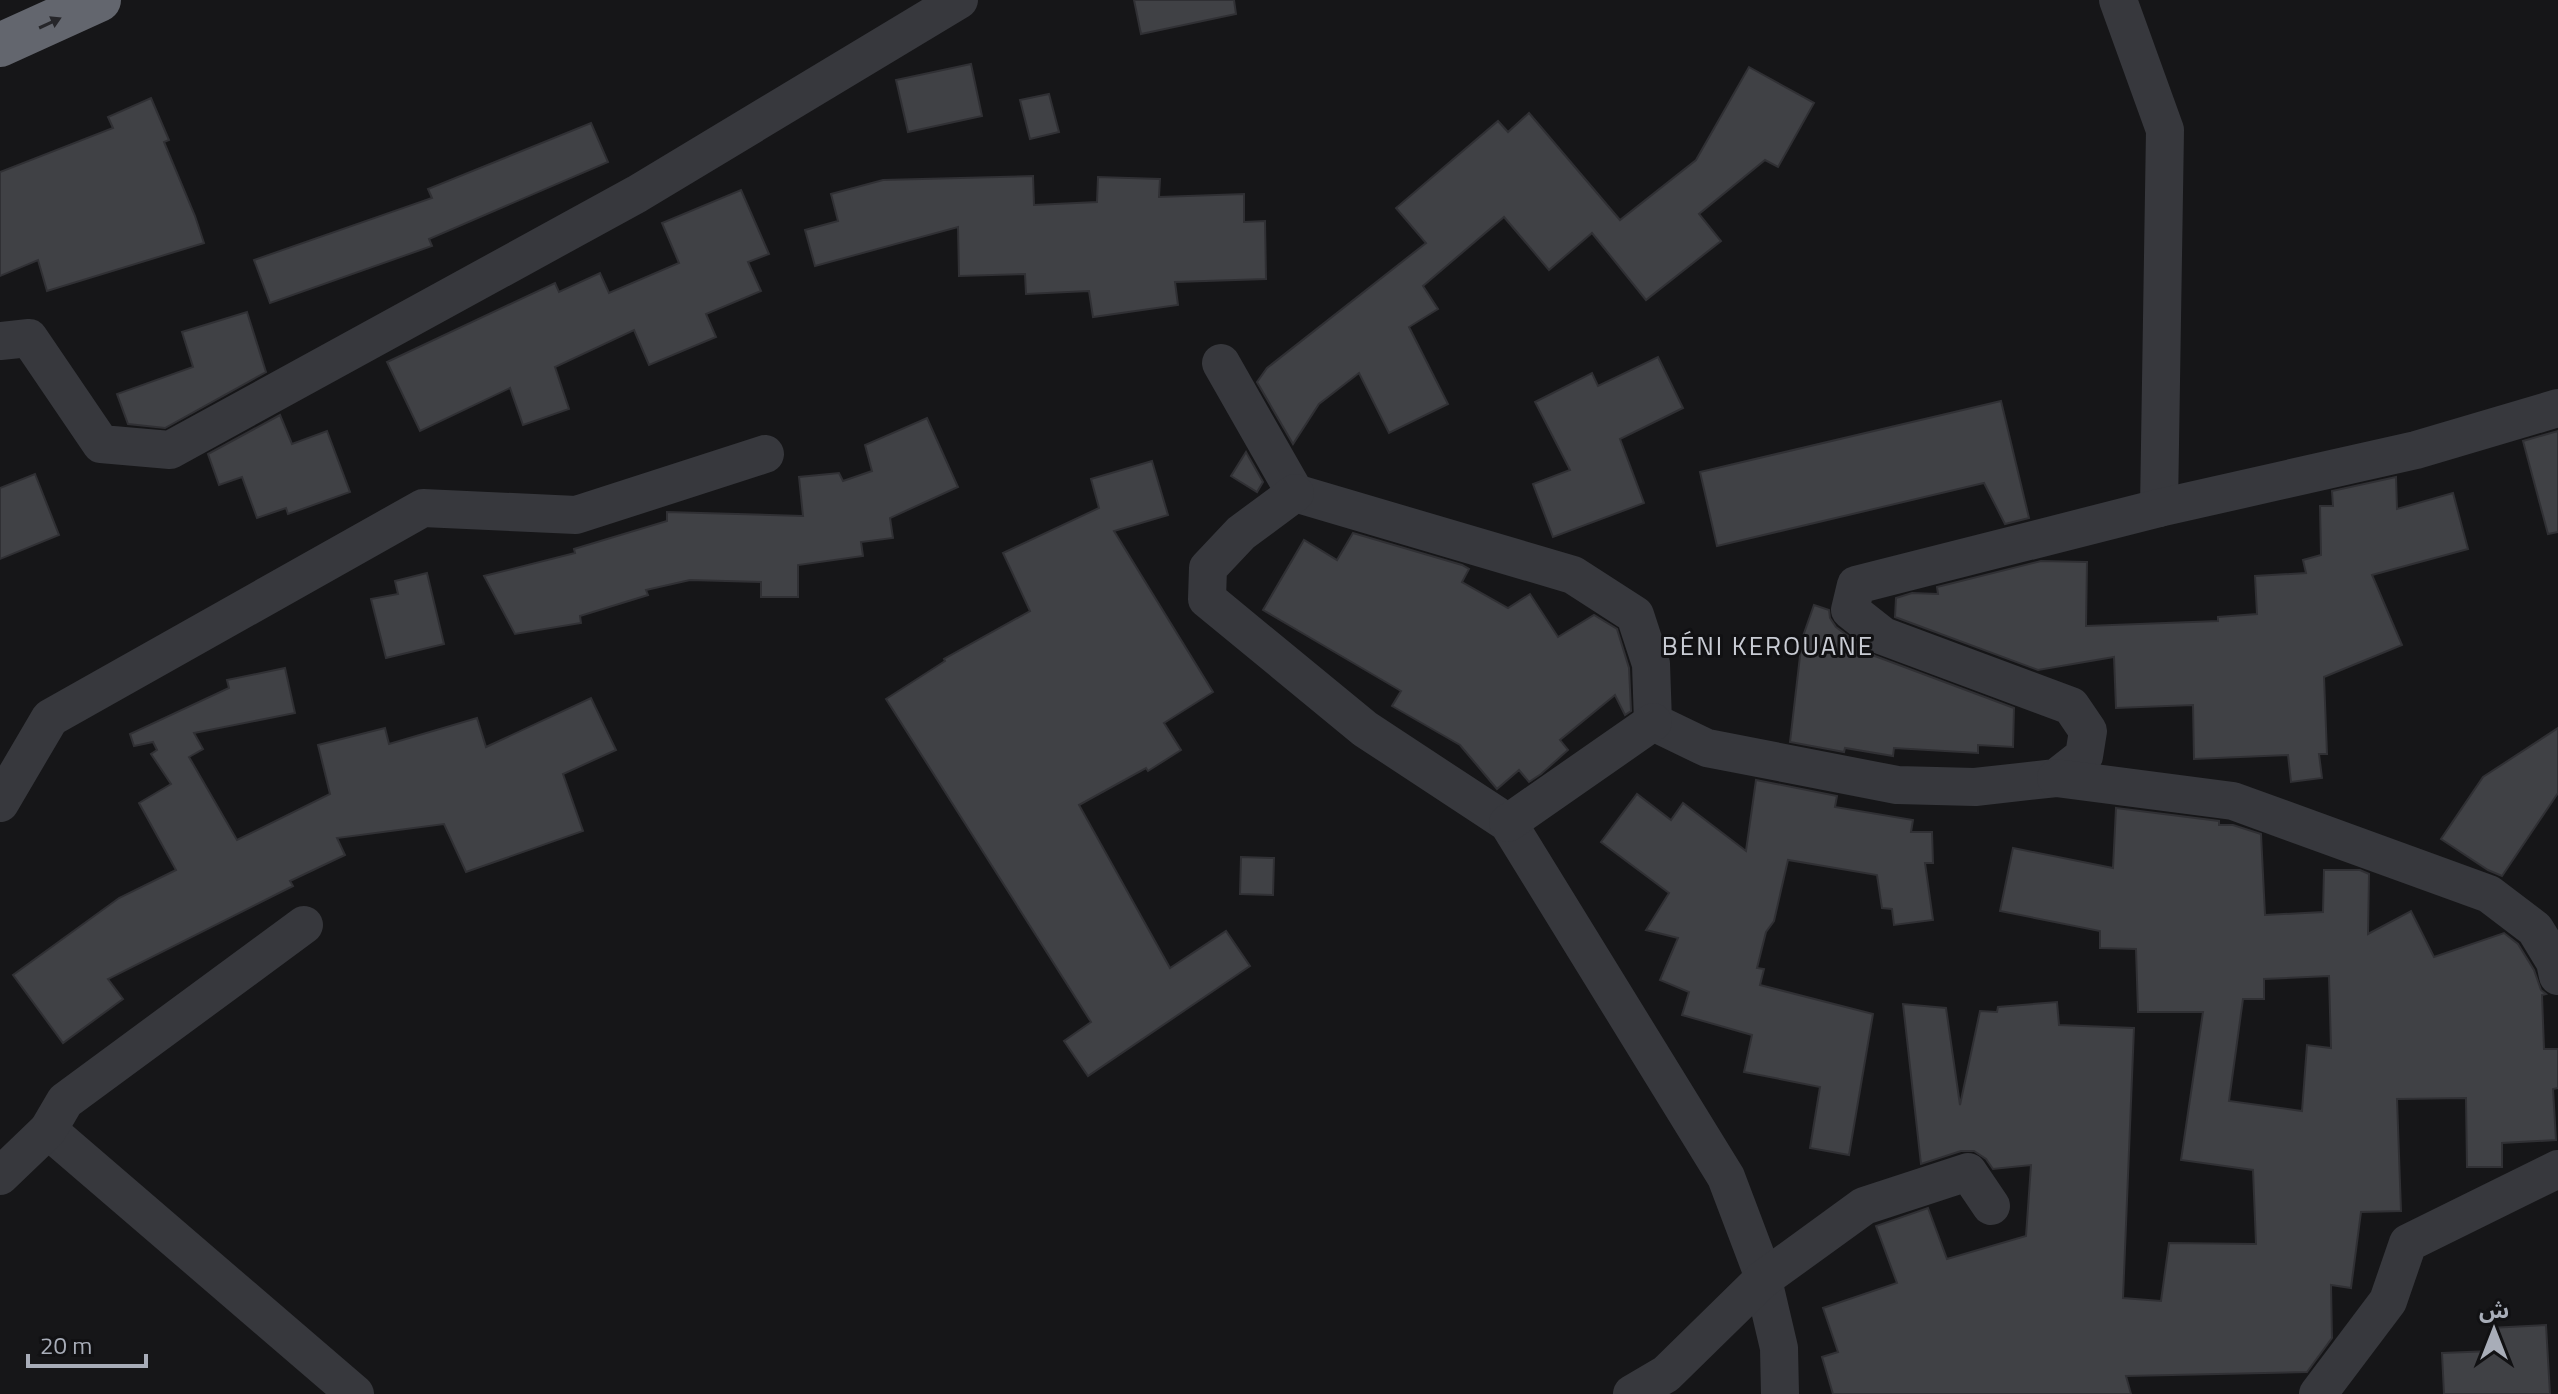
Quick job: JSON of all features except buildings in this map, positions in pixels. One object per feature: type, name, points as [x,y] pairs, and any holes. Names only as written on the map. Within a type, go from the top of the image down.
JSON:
[{"type":"highway","points":[[0,45],[99,0]]},
{"type":"street","points":[[0,341],[29,338],[101,444],[170,450],[637,194],[959,0]]},
{"type":"street","points":[[2118,0],[2165,130],[2159,508]]},
{"type":"street","points":[[1221,363],[1295,493],[1573,575],[1635,615],[1651,664],[1653,722]]},
{"type":"street","points":[[2056,778],[2084,756],[2088,731],[2071,706],[1883,636],[1850,610],[1856,585],[2159,508],[2416,450],[2558,408]]},
{"type":"street","points":[[0,803],[50,718],[423,508],[576,515],[765,454]]},
{"type":"street","points":[[1295,493],[1241,533],[1208,568],[1207,599],[1365,729],[1508,823],[1726,1177],[1760,1267],[1779,1348],[1780,1394]]},
{"type":"street","points":[[1653,722],[1707,748],[1897,785],[1975,787],[2056,778],[2233,801],[2489,894],[2535,929],[2555,962],[2558,976]]},
{"type":"street","points":[[1508,823],[1653,722]]},
{"type":"street","points":[[0,1176],[48,1130],[65,1101],[304,925]]},
{"type":"street","points":[[48,1130],[355,1394]]},
{"type":"street","points":[[2318,1394],[2388,1301],[2408,1243],[2558,1169]]},
{"type":"street","points":[[1632,1394],[1666,1374],[1762,1280],[1864,1206],[1968,1172],[1991,1206]]},
{"type":"district","name":"BÉNI KEROUANE","points":[[1768,646]]}]
